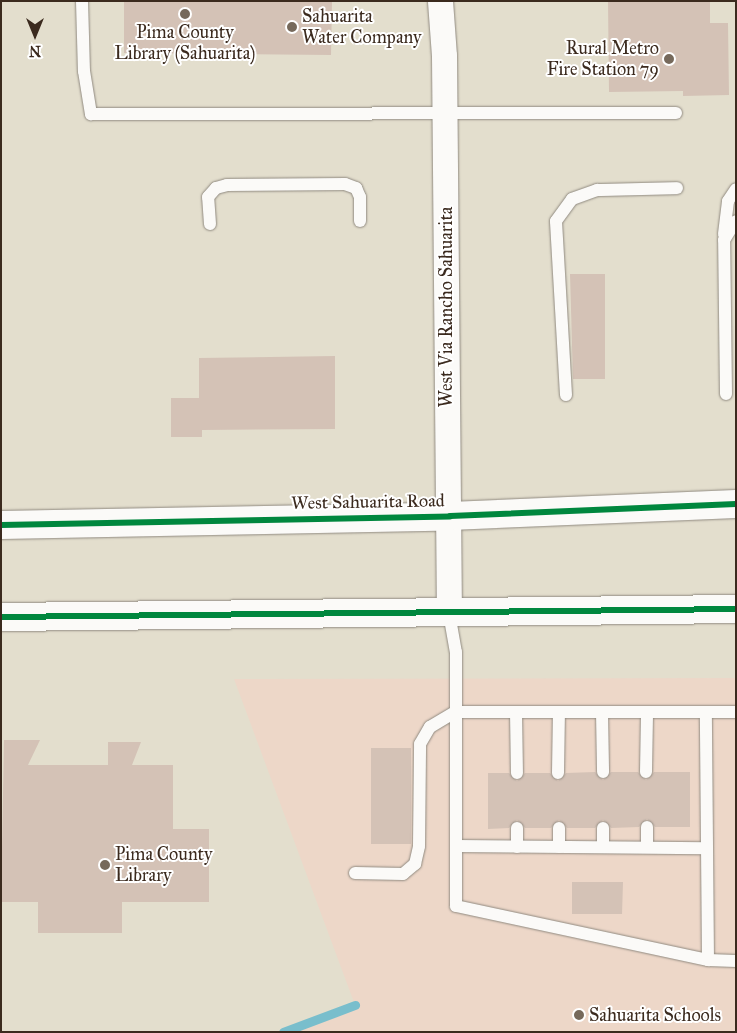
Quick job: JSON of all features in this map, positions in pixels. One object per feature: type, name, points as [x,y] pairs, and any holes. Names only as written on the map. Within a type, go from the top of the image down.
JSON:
[{"type":"main road","name":"West Sahuarita Road","points":[[1,525],[450,516],[736,504]]},
{"type":"main road","points":[[1,617],[736,609]]},
{"type":"street","name":"West Via Rancho Sahuarita","points":[[440,1],[444,56],[450,516],[449,613]]},
{"type":"lane","points":[[82,1],[84,71],[91,114],[676,113]]},
{"type":"lane","points":[[210,224],[208,197],[216,188],[227,185],[346,184],[356,188],[360,197],[360,221]]},
{"type":"lane","points":[[566,395],[556,221],[572,200],[597,190],[677,188]]},
{"type":"lane","points":[[726,394],[724,240],[728,201],[736,189]]},
{"type":"lane","points":[[724,240],[736,220]]},
{"type":"lane","points":[[449,613],[456,652],[456,906],[708,960],[736,961]]},
{"type":"lane","points":[[355,873],[403,874],[415,864],[419,846],[420,744],[430,728],[455,712],[736,712]]},
{"type":"lane","points":[[516,712],[517,773]]},
{"type":"lane","points":[[558,773],[559,712]]},
{"type":"lane","points":[[602,712],[603,772]]},
{"type":"lane","points":[[646,772],[647,712]]},
{"type":"lane","points":[[706,712],[708,960]]},
{"type":"lane","points":[[647,827],[647,847]]},
{"type":"lane","points":[[517,828],[517,847]]},
{"type":"lane","points":[[559,828],[559,847]]},
{"type":"lane","points":[[603,828],[603,847]]},
{"type":"lane","points":[[457,846],[707,848]]},
{"type":"shaded area","points":[[736,678],[736,1032],[283,1032],[355,1005],[234,679]]},
{"type":"building","points":[[124,1],[332,1],[331,55],[124,53]]},
{"type":"building","name":"Rural Metro Fire Station 79","points":[[608,1],[710,1],[710,23],[728,23],[729,95],[683,96],[683,91],[609,92]]},
{"type":"building","points":[[570,274],[605,274],[605,379],[573,379]]},
{"type":"building","points":[[335,356],[335,429],[202,430],[202,437],[171,437],[171,398],[199,398],[199,358]]},
{"type":"building","name":"Pima County Library","points":[[4,740],[40,740],[28,765],[108,765],[108,742],[141,742],[132,765],[173,765],[173,829],[209,829],[209,902],[122,902],[122,933],[38,933],[38,902],[1,902]]},
{"type":"building","points":[[371,748],[411,748],[411,844],[371,844]]},
{"type":"building","points":[[595,772],[603,780],[611,772],[638,772],[646,780],[654,772],[690,772],[690,827],[655,827],[647,819],[639,827],[611,828],[603,820],[595,828],[567,828],[559,820],[551,828],[525,828],[517,820],[509,828],[488,829],[488,773],[509,773],[517,781],[525,773],[550,773],[558,781],[566,773]]},
{"type":"building","points":[[572,882],[623,882],[622,914],[572,914]]},
{"type":"waterway","points":[[283,1032],[355,1005]]},
{"type":"cycle path","points":[[1,525],[450,516],[736,504]]},
{"type":"cycle path","points":[[1,617],[736,609]]},
{"type":"place","name":"Pima County Library (Sahuarita)","points":[[185,14]]},
{"type":"place","name":"Sahuarita Water Company","points":[[292,27]]},
{"type":"place","name":"Rural Metro Fire Station 79","points":[[669,59]]},
{"type":"place","name":"Pima County Library","points":[[105,865]]},
{"type":"place","name":"Sahuarita Schools","points":[[579,1015]]}]
